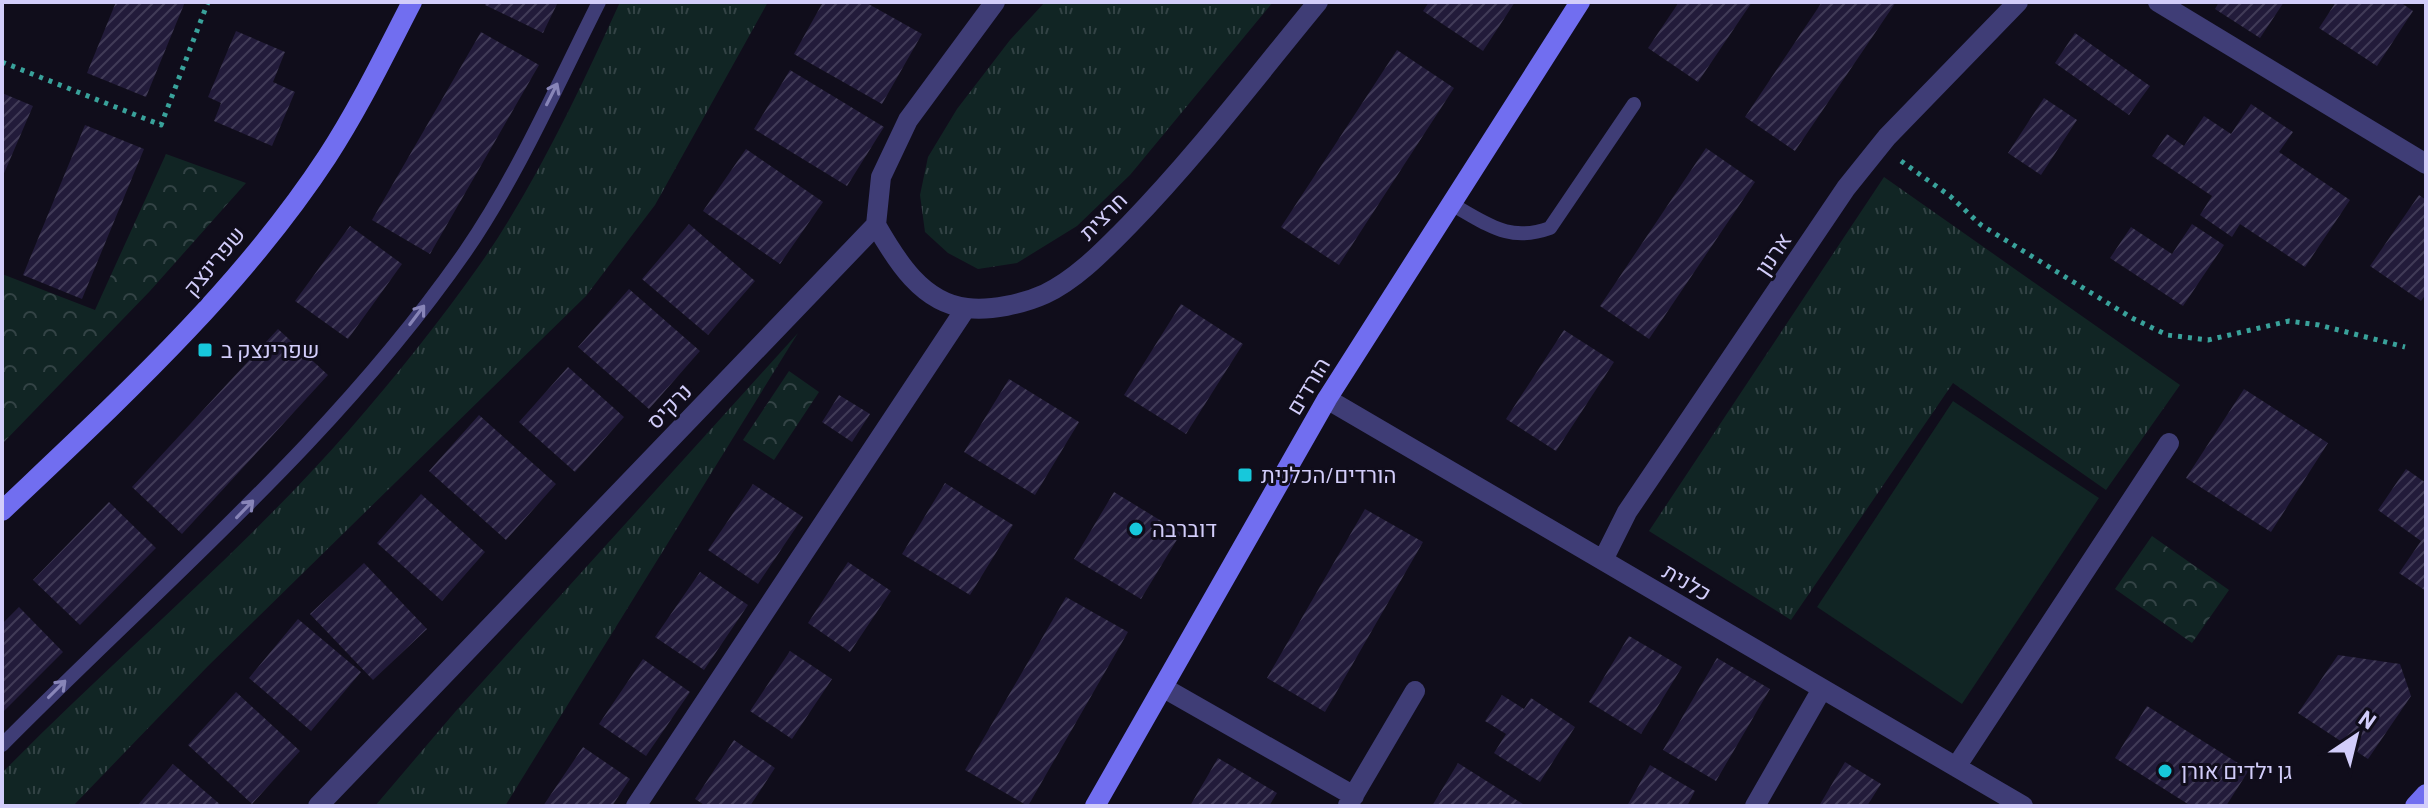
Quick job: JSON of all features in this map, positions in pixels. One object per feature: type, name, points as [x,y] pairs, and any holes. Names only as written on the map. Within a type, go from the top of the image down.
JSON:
[{"type":"street","name":"שפרינצק","points":[[2,511],[100,418],[209,307],[263,240],[326,158],[412,2]]},
{"type":"street","points":[[876,225],[881,177],[908,120],[995,2]]},
{"type":"street","name":"חרצית","points":[[876,225],[899,267],[927,291],[966,308],[1005,306],[1044,295],[1080,272],[1163,190],[1318,2]]},
{"type":"street","name":"הורדים","points":[[1095,806],[1327,399],[1580,2]]},
{"type":"street","name":"ארנון","points":[[1603,560],[1627,512],[1846,188],[1880,146],[2018,2]]},
{"type":"street","points":[[2158,2],[2426,164]]},
{"type":"street","name":"נרקיס","points":[[318,806],[876,225]]},
{"type":"street","points":[[636,806],[966,308]]},
{"type":"street","name":"כלנית","points":[[1327,399],[2023,806]]},
{"type":"street","points":[[1956,767],[2169,443]]},
{"type":"street","points":[[1164,688],[1350,801],[1415,691]]},
{"type":"street","points":[[1755,806],[1822,689]]},
{"type":"street","points":[[2415,806],[2426,794]]},
{"type":"lane","points":[[2,745],[249,505],[334,418],[395,343],[466,251],[523,152],[599,2]]},
{"type":"lane","points":[[1451,204],[1502,232],[1526,236],[1550,228],[1634,104]]},
{"type":"path","points":[[2,62],[161,125],[208,2]]},
{"type":"path","points":[[1880,146],[1950,196],[1981,225],[2132,318],[2167,335],[2208,340],[2289,321],[2319,325],[2405,347]]},
{"type":"green space","points":[[620,2],[768,2],[655,205],[586,296],[208,666],[73,806],[2,806],[2,773],[267,518],[367,409],[434,327],[481,263],[520,201],[573,102]]},
{"type":"green space","points":[[1045,2],[1273,2],[1130,175],[1077,226],[1017,263],[978,269],[948,253],[925,232],[920,195],[928,157],[957,109],[1010,40]]},
{"type":"green space","points":[[166,154],[246,183],[150,291],[2,444],[2,274],[95,310]]},
{"type":"green space","points":[[1884,177],[2180,385],[2106,490],[1953,383],[1791,620],[1649,531]]},
{"type":"green space","points":[[798,333],[505,806],[375,806],[455,712]]},
{"type":"green space","points":[[789,371],[819,392],[774,460],[743,440]]},
{"type":"green space","points":[[1953,401],[2099,498],[1962,704],[1817,607]]},
{"type":"green space","points":[[2152,536],[2229,590],[2192,643],[2115,589]]},
{"type":"building","points":[[116,2],[185,2],[146,97],[87,73]]},
{"type":"building","points":[[486,2],[558,2],[543,33],[485,5]]},
{"type":"building","points":[[823,2],[865,2],[922,34],[882,104],[794,54]]},
{"type":"building","points":[[1429,2],[1515,2],[1483,51],[1423,11]]},
{"type":"building","points":[[1679,2],[1752,2],[1698,82],[1648,48]]},
{"type":"building","points":[[1822,2],[1896,2],[1795,151],[1745,117]]},
{"type":"building","points":[[2219,2],[2284,2],[2260,38],[2215,9]]},
{"type":"building","points":[[2336,2],[2400,2],[2413,11],[2377,66],[2319,28]]},
{"type":"building","points":[[236,31],[285,52],[273,82],[295,92],[272,146],[214,121],[221,103],[208,97]]},
{"type":"building","points":[[481,32],[539,65],[430,254],[372,220]]},
{"type":"building","points":[[2075,33],[2150,86],[2129,115],[2055,63]]},
{"type":"building","points":[[1397,50],[1454,88],[1339,265],[1281,227]]},
{"type":"building","points":[[790,70],[884,127],[847,186],[754,129]]},
{"type":"building","points":[[2,93],[33,106],[2,178]]},
{"type":"building","points":[[2044,98],[2077,120],[2041,175],[2008,153]]},
{"type":"building","points":[[2251,104],[2293,132],[2279,152],[2350,200],[2305,267],[2240,224],[2232,237],[2200,215],[2212,196],[2152,156],[2167,134],[2184,146],[2204,116],[2231,134]]},
{"type":"building","points":[[85,125],[144,149],[82,299],[23,275]]},
{"type":"building","points":[[1706,148],[1755,182],[1649,339],[1600,306]]},
{"type":"building","points":[[746,149],[823,202],[780,264],[703,211]]},
{"type":"building","points":[[2419,195],[2426,200],[2426,294],[2421,301],[2370,266]]},
{"type":"building","points":[[689,224],[755,281],[708,335],[642,279]]},
{"type":"building","points":[[2192,224],[2224,245],[2183,306],[2110,258],[2131,227],[2172,254]]},
{"type":"building","points":[[350,226],[402,264],[348,339],[295,301]]},
{"type":"building","points":[[629,289],[700,351],[649,409],[578,347]]},
{"type":"building","points":[[1181,304],[1243,344],[1186,434],[1124,395]]},
{"type":"building","points":[[278,329],[328,375],[182,534],[132,487]]},
{"type":"building","points":[[1564,330],[1614,362],[1556,451],[1506,419]]},
{"type":"building","points":[[568,367],[624,417],[575,472],[519,422]]},
{"type":"building","points":[[1009,379],[1079,422],[1035,495],[964,452]]},
{"type":"building","points":[[2244,389],[2328,443],[2271,532],[2186,478]]},
{"type":"building","points":[[839,395],[870,414],[852,442],[822,422]]},
{"type":"building","points":[[479,415],[556,484],[506,540],[429,471]]},
{"type":"building","points":[[2406,469],[2426,483],[2426,591],[2399,573],[2421,541],[2378,510]]},
{"type":"building","points":[[945,483],[1013,525],[970,595],[902,554]]},
{"type":"building","points":[[753,484],[803,517],[758,584],[708,550]]},
{"type":"building","points":[[1114,492],[1181,533],[1141,599],[1074,559]]},
{"type":"building","points":[[421,494],[485,552],[442,601],[377,543]]},
{"type":"building","points":[[109,502],[156,548],[80,625],[33,580]]},
{"type":"building","points":[[1365,509],[1423,542],[1325,712],[1267,678]]},
{"type":"building","points":[[848,562],[891,591],[850,652],[808,623]]},
{"type":"building","points":[[364,563],[427,629],[373,680],[310,614]]},
{"type":"building","points":[[700,572],[748,605],[704,670],[655,637]]},
{"type":"building","points":[[1066,597],[1128,632],[1028,806],[965,770]]},
{"type":"building","points":[[19,607],[63,652],[2,713],[2,624]]},
{"type":"building","points":[[298,619],[361,672],[311,731],[249,678]]},
{"type":"building","points":[[1629,636],[1682,667],[1641,734],[1589,702]]},
{"type":"building","points":[[790,651],[832,679],[792,739],[750,711]]},
{"type":"building","points":[[2338,655],[2400,664],[2411,696],[2368,759],[2298,713]]},
{"type":"building","points":[[1717,658],[1770,689],[1716,781],[1663,750]]},
{"type":"building","points":[[643,659],[690,692],[646,756],[599,724]]},
{"type":"building","points":[[236,692],[300,751],[252,804],[188,745]]},
{"type":"building","points":[[1502,695],[1524,709],[1531,698],[1575,727],[1540,782],[1494,753],[1506,734],[1485,721]]},
{"type":"building","points":[[2147,706],[2249,770],[2226,806],[2191,806],[2115,758]]},
{"type":"building","points":[[734,740],[775,768],[750,806],[706,806],[695,799]]},
{"type":"building","points":[[583,747],[630,779],[612,806],[543,806]]},
{"type":"building","points":[[1218,758],[1277,793],[1269,806],[1190,806]]},
{"type":"building","points":[[1845,762],[1881,784],[1867,806],[1819,806]]},
{"type":"building","points":[[1458,763],[1526,806],[1432,806]]},
{"type":"building","points":[[173,764],[222,806],[137,806]]},
{"type":"building","points":[[1650,765],[1695,791],[1687,806],[1627,806]]},
{"type":"place","name":"שפרינצק ב","points":[[205,350]]},
{"type":"place","name":"הורדים/הכלנית","points":[[1245,475]]},
{"type":"place","name":"דוברבה","points":[[1136,529]]},
{"type":"place","name":"גן ילדים אורן","points":[[2165,771]]}]
